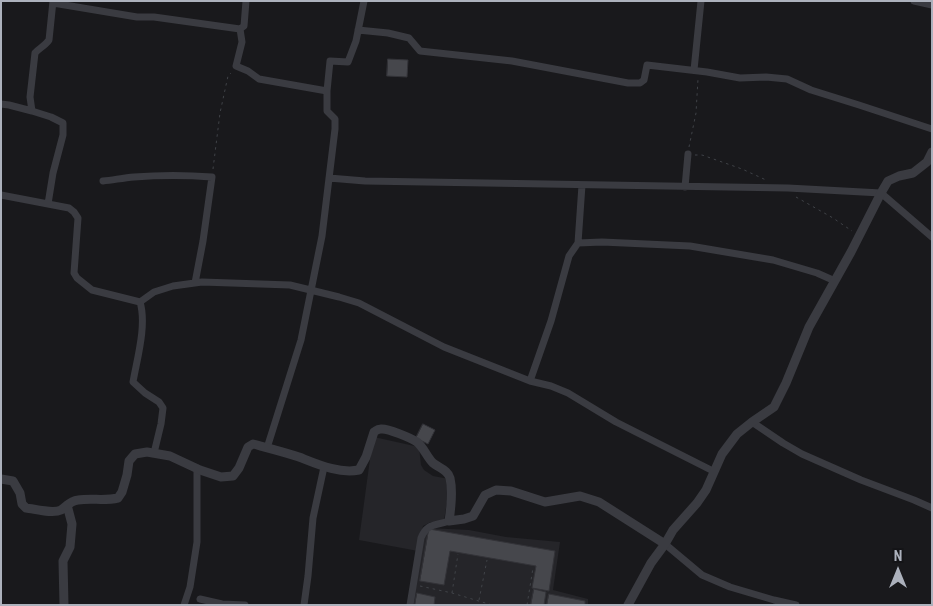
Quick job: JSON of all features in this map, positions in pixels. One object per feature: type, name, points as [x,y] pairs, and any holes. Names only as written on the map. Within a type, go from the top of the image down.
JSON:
[{"type":"street","points":[[240,29],[244,26],[246,1]]},
{"type":"street","points":[[267,448],[301,340],[322,236],[335,119],[327,111],[330,61],[348,62],[356,41],[364,1]]},
{"type":"street","points":[[696,1],[701,1],[696,71]]},
{"type":"street","points":[[914,1],[932,5]]},
{"type":"street","points":[[32,112],[30,97],[36,53],[49,40],[53,2],[138,17],[154,17],[240,29]]},
{"type":"street","points":[[240,29],[242,42],[236,66],[248,71],[259,79],[327,91]]},
{"type":"street","points":[[358,30],[388,33],[409,38],[420,51],[512,61],[628,83],[640,83],[644,80],[647,65],[740,78],[766,77],[787,79],[811,90],[932,129]]},
{"type":"street","points":[[1,104],[51,117],[63,123],[63,135],[53,173],[48,204]]},
{"type":"street","points":[[628,605],[651,563],[706,490],[722,454],[737,434],[774,407],[809,326],[888,181],[913,173],[927,162],[932,152]]},
{"type":"street","points":[[685,187],[688,154]]},
{"type":"street","points":[[103,181],[151,176],[212,177],[195,283]]},
{"type":"street","points":[[329,178],[365,181],[788,188],[881,193],[932,237]]},
{"type":"street","points":[[530,381],[551,320],[569,256],[578,243],[582,185]]},
{"type":"street","points":[[1,195],[69,208],[74,212],[78,218],[74,273],[77,278],[92,290],[140,302],[154,292],[173,286],[195,283],[290,285],[312,290],[359,304],[444,347],[530,381],[551,386],[568,393],[616,422],[713,471]]},
{"type":"street","points":[[578,243],[602,242],[690,246],[773,260],[817,273],[835,281]]},
{"type":"street","points":[[140,302],[143,322],[133,382],[145,393],[160,402],[163,408],[154,453]]},
{"type":"street","points":[[752,422],[782,443],[802,454],[932,508]]},
{"type":"street","points":[[1,479],[14,481],[20,493],[22,504],[26,508],[59,511],[76,500],[118,498],[127,476],[129,461],[134,454],[147,452],[170,456],[221,477],[233,476],[239,468],[248,447],[253,444],[324,467],[352,472],[359,470],[366,457],[374,432],[383,428],[411,438],[418,443],[436,466],[446,472],[450,478],[451,505],[449,521]]},
{"type":"street","points":[[304,605],[313,518],[324,467]]},
{"type":"street","points":[[184,605],[190,587],[197,542],[197,468]]},
{"type":"street","points":[[410,605],[421,538],[424,531],[430,526],[449,521],[464,520],[473,516],[486,495],[496,490],[511,491],[545,502],[580,496],[599,502],[665,544],[702,575],[730,587],[796,605]]},
{"type":"street","points":[[64,605],[64,561],[70,547],[72,524],[67,505]]},
{"type":"street","points":[[200,599],[222,604],[245,605]]},
{"type":"path","points":[[212,177],[220,113],[228,76],[236,66]]},
{"type":"path","points":[[696,71],[696,113],[688,154],[702,155],[742,168],[769,181]]},
{"type":"path","points":[[794,196],[859,235]]},
{"type":"path","points":[[452,594],[458,554]]},
{"type":"path","points":[[479,601],[487,560]]},
{"type":"path","points":[[527,605],[534,568]]},
{"type":"path","points":[[414,585],[492,605]]},
{"type":"shaded area","points":[[374,437],[419,447],[421,465],[424,470],[433,476],[449,479],[444,520],[431,522],[423,526],[418,551],[359,540]]},
{"type":"shaded area","points":[[428,528],[469,530],[506,537],[560,542],[553,590],[588,599],[588,605],[412,605],[422,544]]},
{"type":"building","points":[[388,59],[408,60],[407,77],[387,76]]},
{"type":"building","points":[[423,424],[435,430],[428,444],[416,438]]},
{"type":"building","points":[[429,529],[555,551],[549,591],[532,588],[536,566],[450,551],[444,585],[420,581]]},
{"type":"building","points":[[534,589],[546,592],[544,605],[531,605]]},
{"type":"building","points":[[417,593],[435,597],[434,605],[415,605]]},
{"type":"building","points":[[549,594],[585,601],[585,605],[547,605]]}]
